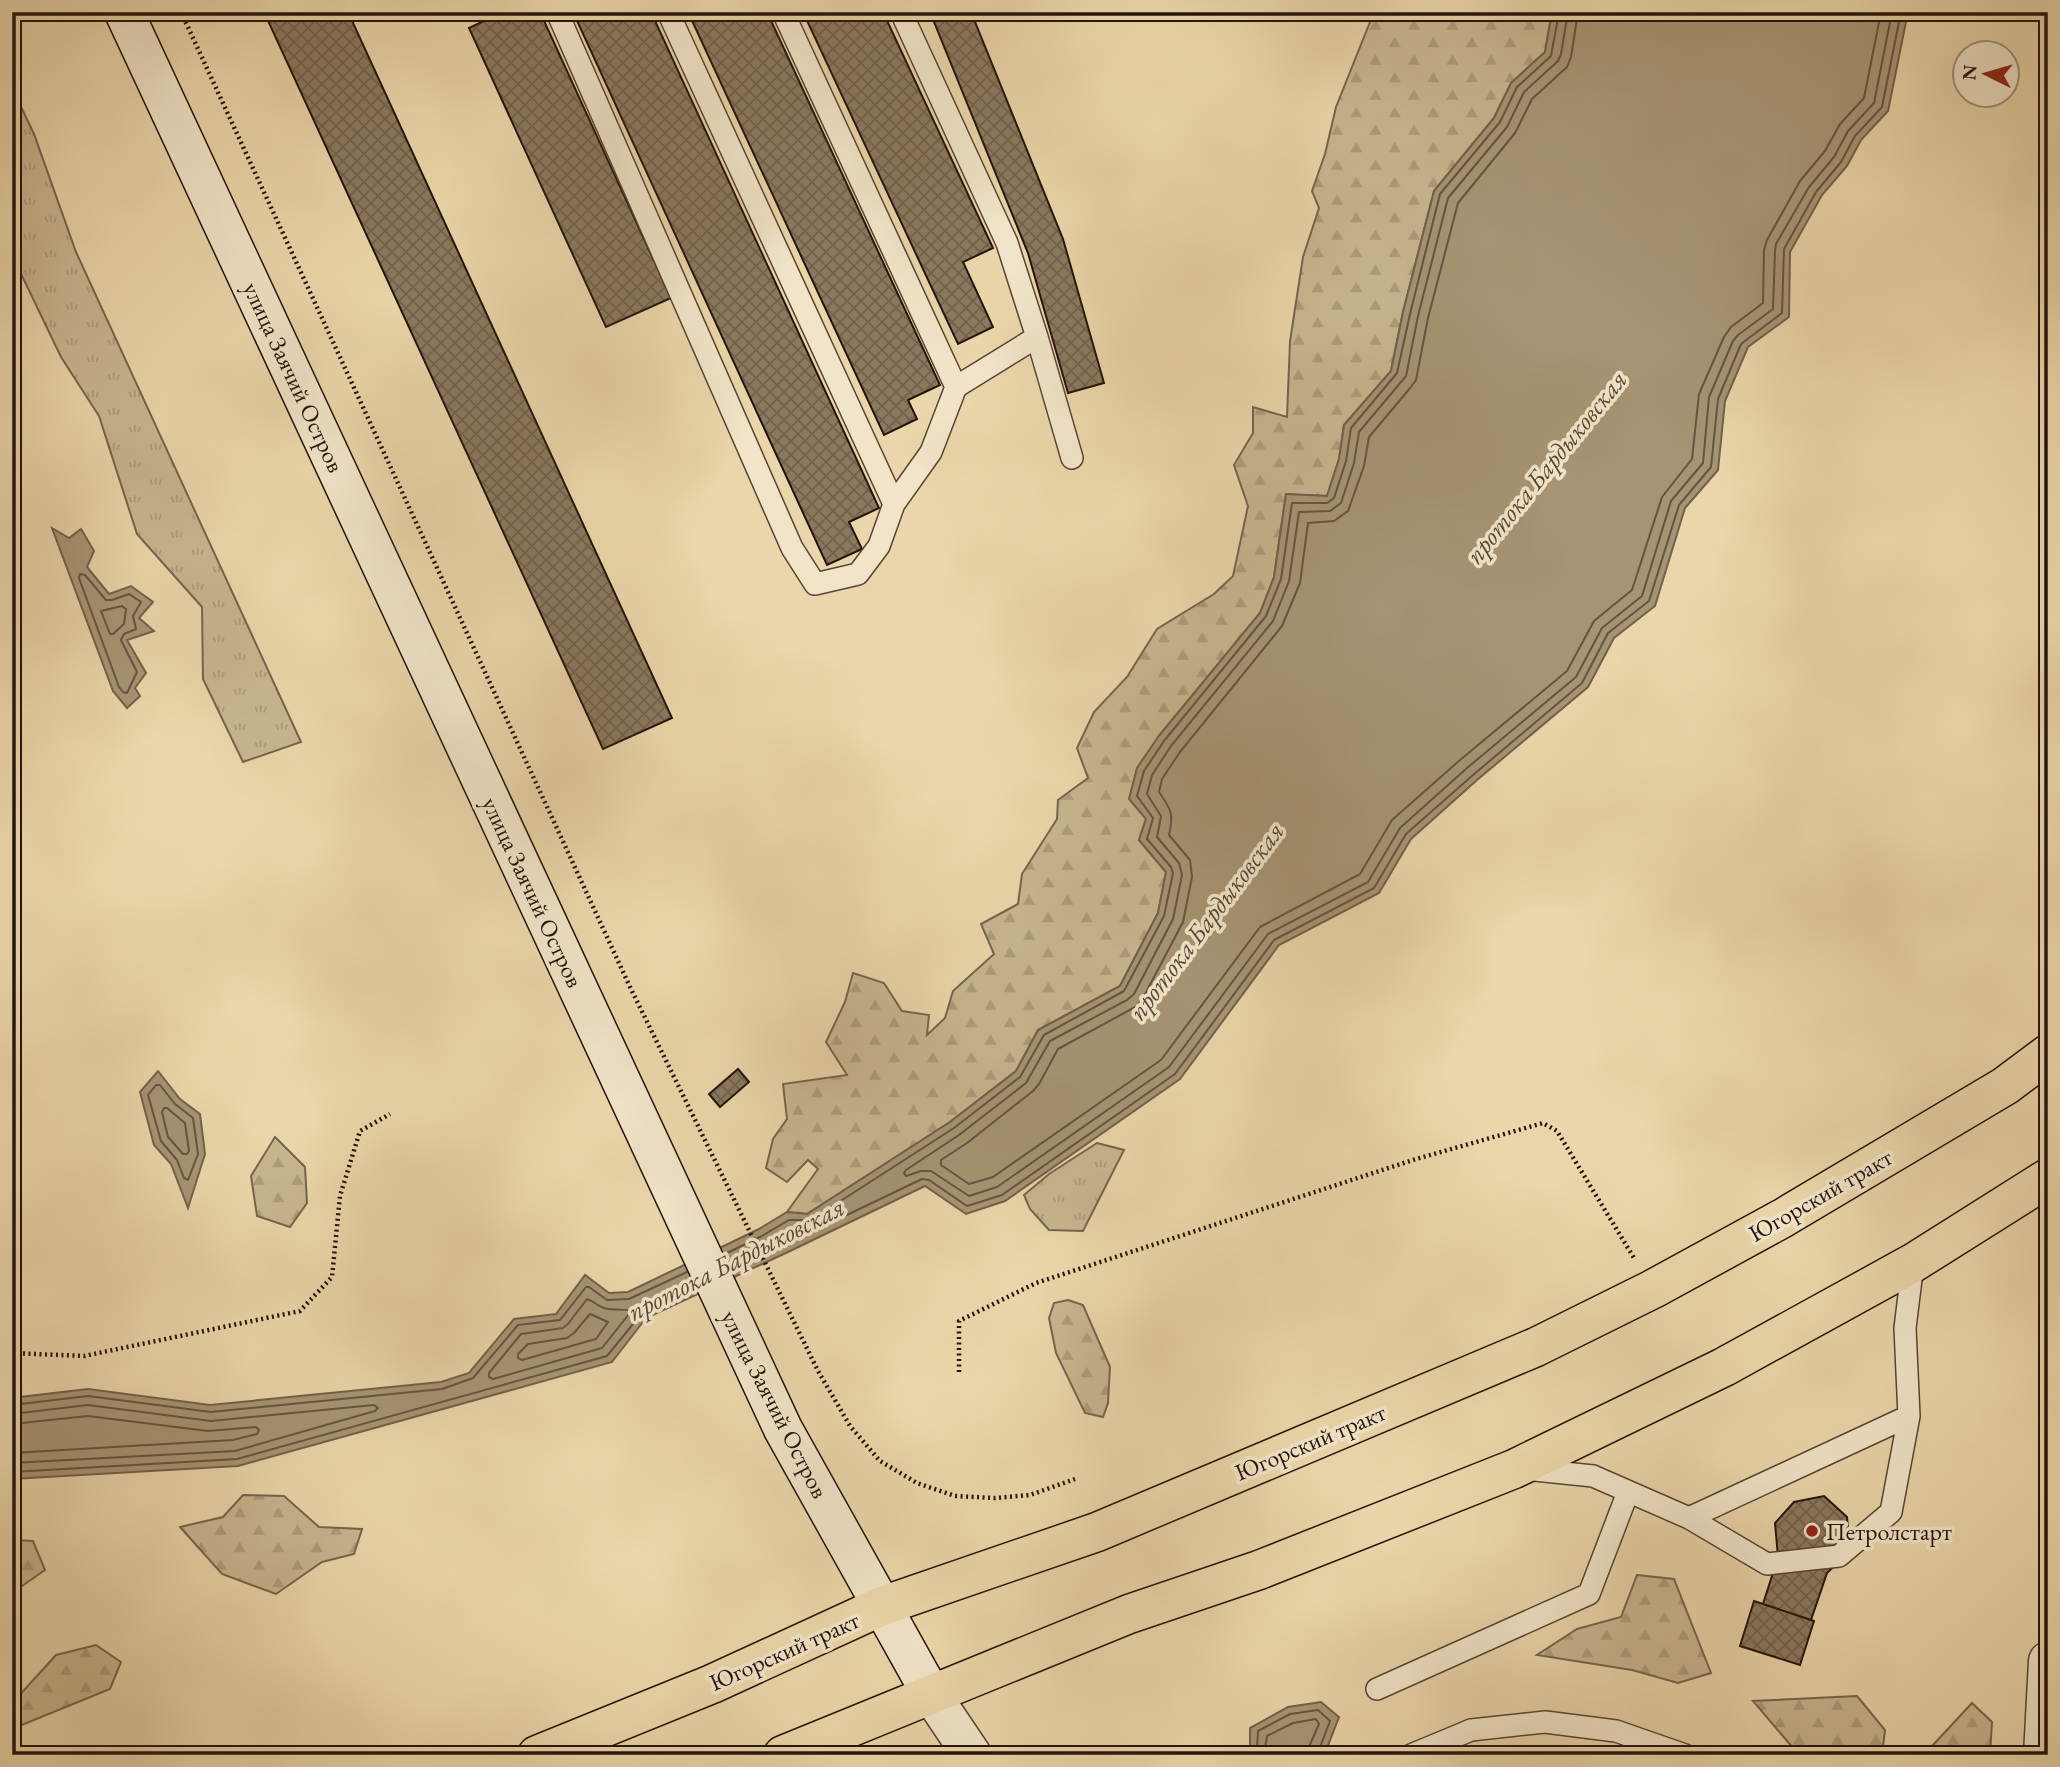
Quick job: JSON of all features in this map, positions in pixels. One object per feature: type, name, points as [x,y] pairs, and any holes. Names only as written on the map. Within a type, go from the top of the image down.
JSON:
[{"type":"main road","name":"улица Заячий Остров","points":[[124,12],[783,1429],[931,1694],[972,1755]]},
{"type":"main road","name":"Югорский тракт","points":[[537,1755],[712,1684],[882,1606],[1097,1532],[1536,1347],[1653,1289],[1783,1218],[2005,1086],[2048,1054]]},
{"type":"main road","points":[[783,1755],[1129,1614],[1259,1570],[1514,1469],[1724,1367],[1913,1263],[2048,1178]]},
{"type":"main road","points":[[2043,1755],[2048,1661]]},
{"type":"lane","points":[[557,12],[792,548],[815,584],[858,574],[878,546],[894,504],[931,452],[956,387],[1037,337]]},
{"type":"lane","points":[[668,12],[894,504]]},
{"type":"lane","points":[[783,12],[956,387]]},
{"type":"lane","points":[[901,12],[1007,243],[1072,458]]},
{"type":"lane","points":[[1514,1469],[1593,1476],[1689,1518],[1767,1564],[1839,1556],[1891,1512],[1909,1416],[1905,1328],[1913,1263]]},
{"type":"lane","points":[[1689,1518],[1909,1416]]},
{"type":"lane","points":[[1377,1689],[1589,1594],[1628,1492]]},
{"type":"lane","points":[[1412,1754],[1471,1730],[1545,1722],[1616,1731],[1685,1755]]},
{"type":"path","points":[[181,12],[630,987],[818,1371],[850,1426],[880,1461],[917,1483],[955,1496],[995,1499],[1030,1495],[1075,1479]]},
{"type":"path","points":[[12,1353],[84,1356],[300,1311],[332,1277],[340,1196],[360,1131],[390,1114]]},
{"type":"path","points":[[959,1373],[959,1321],[1036,1283],[1416,1159],[1544,1123],[1557,1131],[1653,1289]]},
{"type":"green space","points":[[1374,12],[1552,12],[1545,52],[1511,83],[1494,118],[1434,191],[1391,371],[1344,425],[1339,459],[1327,496],[1286,494],[1274,577],[1260,613],[1158,737],[1146,819],[1139,840],[1166,872],[1158,913],[1120,986],[1038,1030],[1016,1071],[950,1122],[807,1214],[787,1212],[818,1169],[808,1160],[787,1182],[766,1168],[773,1139],[787,1119],[783,1084],[847,1075],[826,1042],[845,1002],[853,973],[884,983],[902,1011],[929,1015],[927,1035],[945,1018],[953,991],[994,954],[981,924],[1018,904],[1022,874],[1057,819],[1058,800],[1088,778],[1077,748],[1094,712],[1127,677],[1157,629],[1214,594],[1233,576],[1248,506],[1234,465],[1253,433],[1253,407],[1287,417],[1290,341],[1303,257],[1319,208],[1312,191],[1325,154],[1336,107]]},
{"type":"green space","points":[[12,88],[34,134],[76,252],[301,742],[243,762],[203,679],[202,607],[137,534],[99,416],[61,357],[12,255]]},
{"type":"green space","points":[[275,1137],[305,1167],[307,1203],[290,1227],[257,1216],[251,1176]]},
{"type":"green space","points":[[1097,1143],[1124,1150],[1083,1231],[1049,1230],[1030,1209],[1024,1195],[1049,1174]]},
{"type":"green space","points":[[1068,1300],[1083,1305],[1110,1367],[1108,1403],[1103,1417],[1085,1413],[1056,1353],[1049,1318],[1054,1303]]},
{"type":"green space","points":[[243,1495],[284,1496],[319,1527],[362,1529],[354,1554],[322,1562],[276,1594],[222,1574],[180,1527],[223,1517]]},
{"type":"green space","points":[[12,1540],[33,1541],[45,1570],[12,1593]]},
{"type":"green space","points":[[1637,1575],[1674,1579],[1711,1673],[1678,1683],[1632,1670],[1537,1655],[1577,1629],[1621,1617]]},
{"type":"green space","points":[[96,1645],[121,1662],[110,1689],[12,1729],[12,1700],[17,1698],[56,1655]]},
{"type":"green space","points":[[1857,1696],[1885,1730],[1882,1755],[1799,1755],[1753,1701]]},
{"type":"green space","points":[[1972,1703],[1992,1722],[1990,1755],[1932,1755],[1933,1745]]},
{"type":"water","name":"протока Бардыковская","points":[[1552,12],[1908,12],[1888,111],[1861,140],[1847,166],[1822,195],[1790,252],[1789,317],[1748,347],[1725,401],[1718,470],[1685,508],[1655,606],[1614,638],[1588,687],[1411,839],[1379,893],[1279,945],[1180,1079],[1005,1201],[966,1214],[925,1186],[646,1318],[612,1362],[238,1466],[12,1479],[12,1398],[88,1389],[210,1405],[441,1382],[469,1373],[514,1319],[556,1314],[585,1275],[609,1293],[628,1292],[759,1229],[787,1212],[807,1214],[950,1122],[1016,1071],[1038,1030],[1120,986],[1158,913],[1166,872],[1139,840],[1146,819],[1129,799],[1137,768],[1158,737],[1260,613],[1274,577],[1286,494],[1327,496],[1339,459],[1344,425],[1391,371],[1434,191],[1494,118],[1511,83],[1545,52]]},
{"type":"water","points":[[52,528],[69,538],[81,529],[94,551],[87,567],[109,594],[131,586],[153,602],[139,618],[154,631],[127,640],[146,673],[135,688],[140,696],[127,708],[113,691]]},
{"type":"water","points":[[158,1071],[180,1099],[200,1114],[205,1154],[188,1208],[171,1164],[154,1145],[140,1092]]},
{"type":"water","points":[[1321,1702],[1339,1717],[1322,1755],[1242,1755],[1250,1748],[1250,1728],[1288,1707]]},
{"type":"building","points":[[264,12],[348,12],[672,718],[603,749]]},
{"type":"building","points":[[503,12],[540,12],[671,298],[606,327],[469,28]]},
{"type":"building","points":[[573,12],[651,12],[879,508],[849,522],[862,549],[827,565]]},
{"type":"building","points":[[688,12],[767,12],[940,385],[908,400],[917,419],[884,435]]},
{"type":"building","points":[[803,12],[883,12],[993,248],[963,262],[993,327],[958,344]]},
{"type":"building","points":[[930,12],[971,12],[1063,239],[1104,383],[1068,393],[1028,253]]},
{"type":"building","points":[[738,1069],[749,1082],[720,1107],[709,1094]]},
{"type":"building","points":[[1824,1496],[1847,1517],[1850,1551],[1827,1573],[1811,1620],[1763,1604],[1778,1557],[1775,1523],[1794,1502]]},
{"type":"building","points":[[1754,1601],[1814,1621],[1800,1665],[1740,1646]]},
{"type":"place","name":"Петролстарт","points":[[1812,1531]]}]
